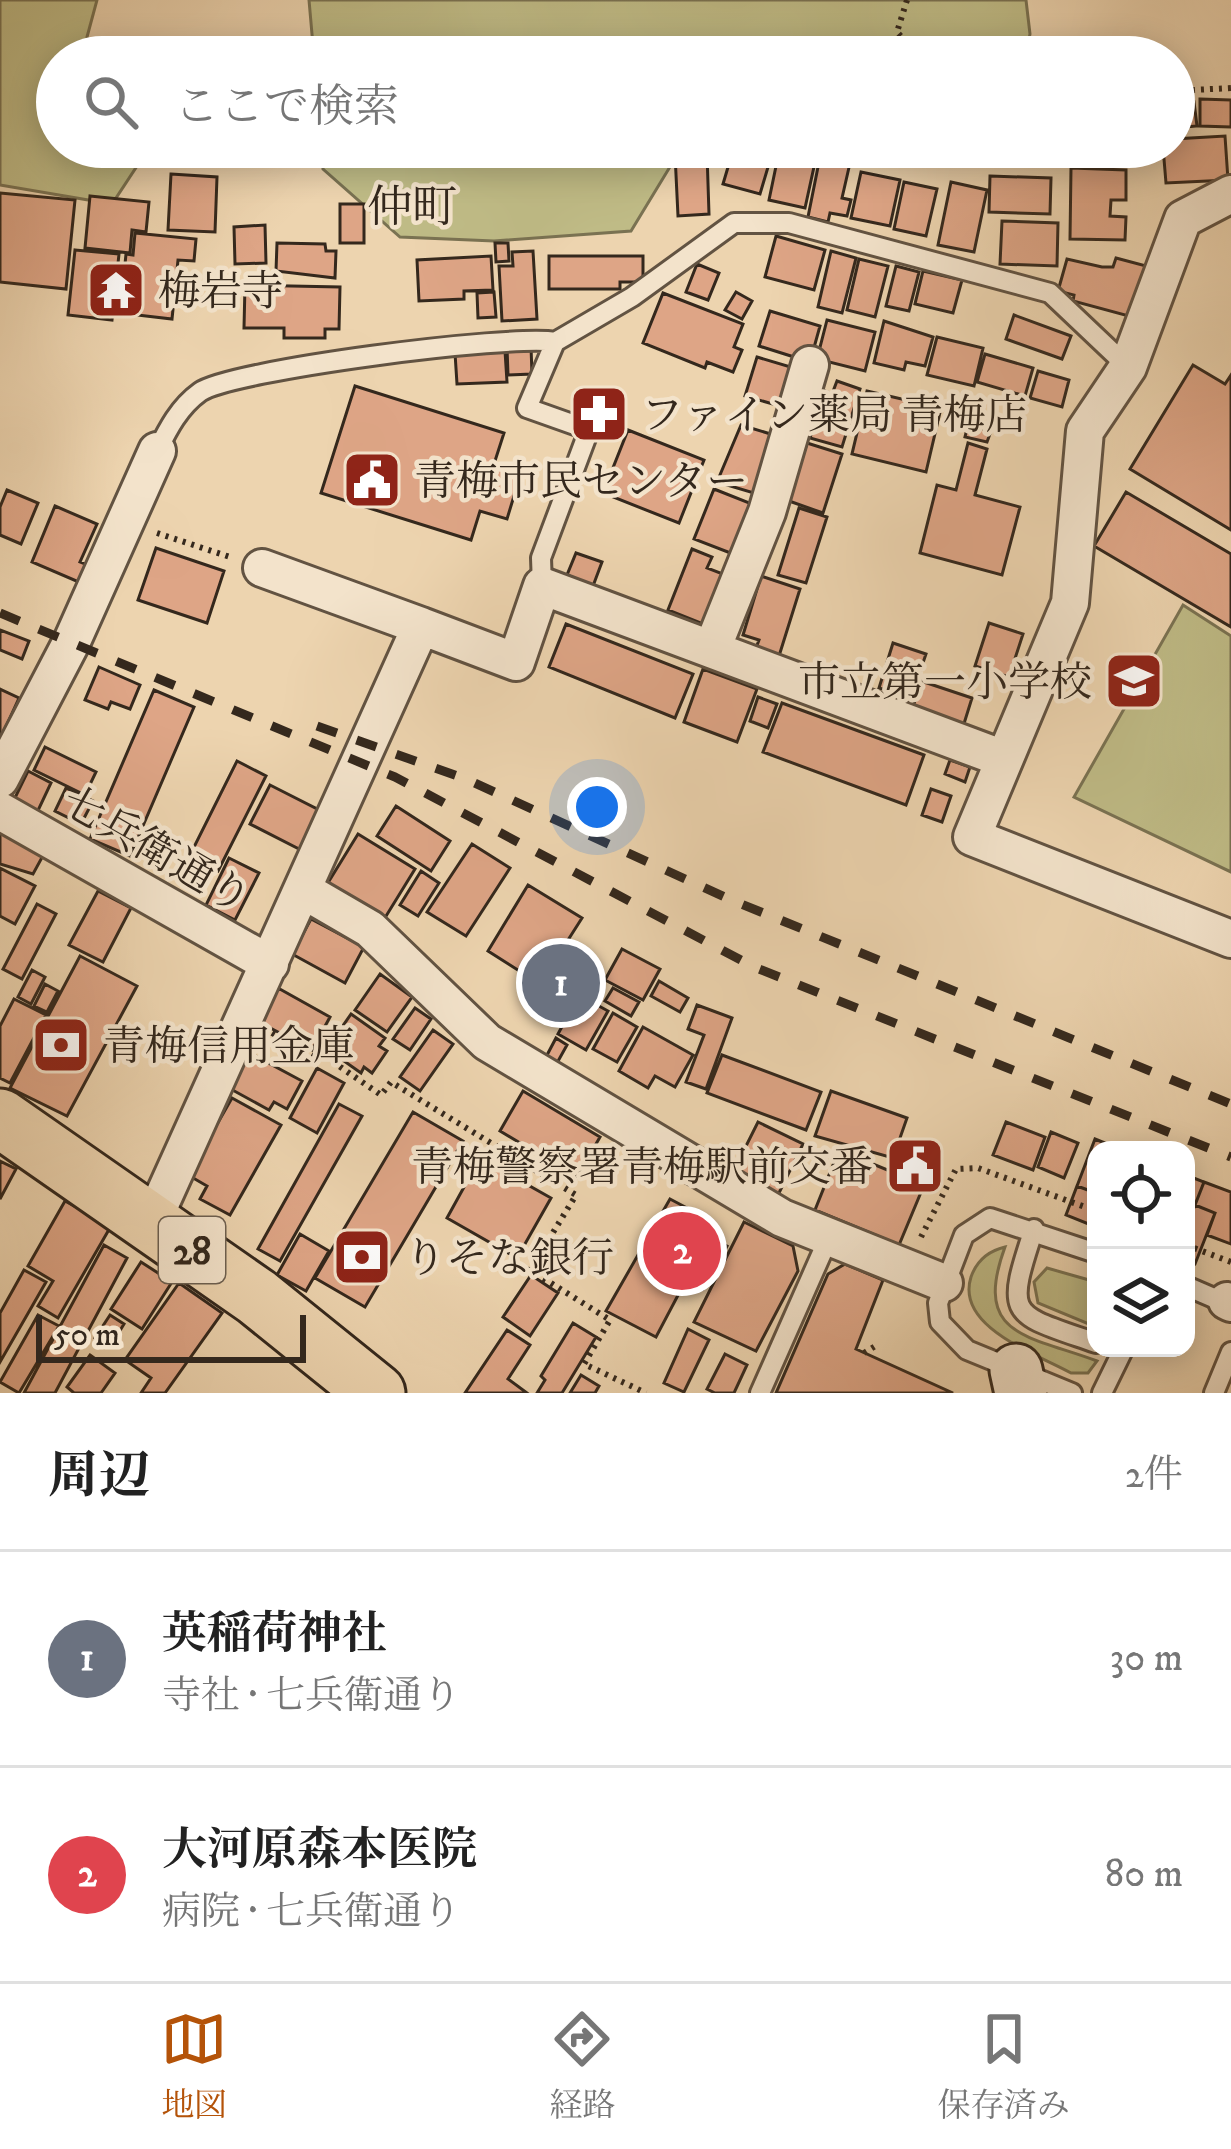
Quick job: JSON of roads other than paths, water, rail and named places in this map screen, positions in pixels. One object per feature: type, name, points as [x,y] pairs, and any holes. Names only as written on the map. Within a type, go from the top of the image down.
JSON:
[{"type":"main road","name":"28","points":[[0,1118],[152,1222],[376,1393]]},
{"type":"street","points":[[1231,194],[1184,219],[1129,367],[1085,431],[1070,603],[972,838],[1231,939]]},
{"type":"street","points":[[712,650],[766,512],[810,365]]},
{"type":"street","points":[[0,779],[158,451]]},
{"type":"street","points":[[262,568],[516,662],[542,586],[1004,760]]},
{"type":"street","points":[[152,1222],[421,626]]},
{"type":"street","name":"七兵衛通り","points":[[0,811],[270,964]]},
{"type":"street","name":"七兵衛通り","points":[[303,890],[370,929],[487,1042],[782,1218],[944,1283]]},
{"type":"lane","points":[[158,451],[173,419],[203,389],[357,356],[555,342],[632,297],[734,223],[766,221],[915,254],[1050,293],[1129,367]]},
{"type":"lane","points":[[542,586],[541,558],[589,430],[527,408],[555,342]]},
{"type":"lane","points":[[1072,1393],[1019,1382],[967,1350],[940,1322],[944,1283],[964,1235],[976,1223],[1004,1219],[1088,1249]]},
{"type":"lane","points":[[1034,1229],[1013,1290],[1018,1307],[1033,1321],[1087,1339]]},
{"type":"lane","points":[[760,1393],[830,1237]]},
{"type":"lane","points":[[1195,1289],[1230,1303]]},
{"type":"lane","points":[[1214,1393],[1231,1352]]},
{"type":"lane","points":[[1102,1393],[1117,1357]]},
{"type":"railway","points":[[0,613],[395,777],[754,967],[1231,1157]]},
{"type":"railway","points":[[317,726],[466,779],[729,899],[1231,1104]]},
{"type":"place","name":"梅岩寺","points":[[116,290]]},
{"type":"place","name":"ファイン薬局 青梅店","points":[[599,414]]},
{"type":"place","name":"青梅市民センター","points":[[372,480]]},
{"type":"place","name":"市立第一小学校","points":[[1134,681]]},
{"type":"place","name":"英稲荷神社","points":[[561,983]]},
{"type":"place","name":"青梅信用金庫","points":[[61,1045]]},
{"type":"place","name":"青梅警察署青梅駅前交番","points":[[915,1166]]},
{"type":"place","name":"大河原森本医院","points":[[682,1251]]},
{"type":"place","name":"りそな銀行","points":[[362,1257]]},
{"type":"district","name":"仲町","points":[[412,206]]}]
